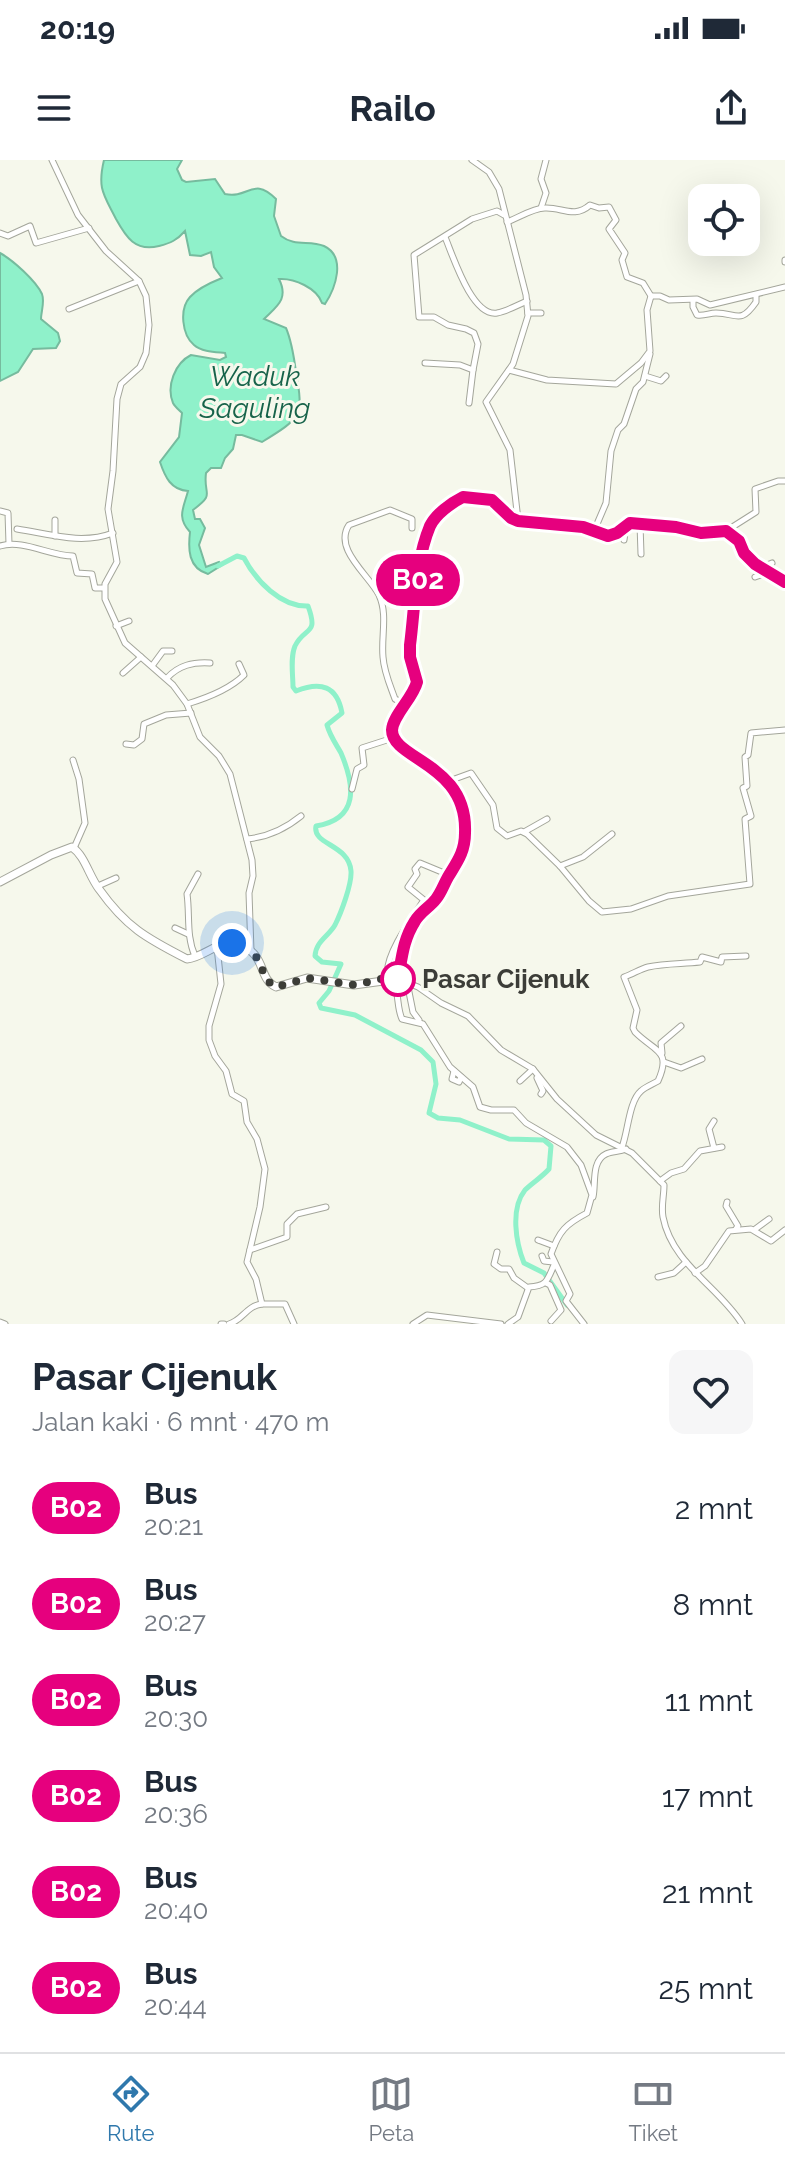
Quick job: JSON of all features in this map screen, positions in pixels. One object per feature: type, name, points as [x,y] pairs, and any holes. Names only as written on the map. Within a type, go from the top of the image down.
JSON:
[{"type":"main road","points":[[0,882],[51,855],[74,848],[97,887],[135,931],[184,958],[196,957],[217,946],[232,943],[251,952],[260,961],[266,979],[273,987],[307,978],[360,985],[388,978],[398,979],[400,956],[409,932],[420,914],[436,899],[446,873],[461,857],[465,833],[462,810],[449,781],[434,767],[400,748],[393,738],[393,723],[417,682],[410,645],[419,573],[431,525],[448,506],[463,497],[492,500],[518,521],[579,527],[610,536],[627,524],[676,527],[701,533],[726,531],[739,541],[744,553],[785,582]]},
{"type":"street","points":[[52,160],[76,212],[106,251],[139,281],[148,310],[147,347],[140,367],[126,377],[118,394],[108,506],[117,564],[104,588],[105,599],[125,643],[167,678],[187,704],[200,737],[219,756],[230,774],[253,872],[249,893],[251,952]]},
{"type":"street","points":[[472,160],[496,181],[527,301],[525,332],[509,370],[488,396],[486,404],[510,450],[518,521]]},
{"type":"street","points":[[540,209],[546,193],[541,179],[546,160]]},
{"type":"street","points":[[506,219],[548,208],[567,213],[582,211],[590,205],[609,207],[616,220],[609,229],[625,253],[622,260],[627,277],[643,283],[651,296],[647,310],[650,351],[645,376],[636,389],[624,424],[618,430],[611,451],[606,503],[593,532]]},
{"type":"street","points":[[469,403],[478,344],[474,333],[434,317],[419,318],[414,255],[484,215],[499,211],[506,219]]},
{"type":"street","points":[[0,233],[8,236],[30,226],[37,243],[89,228]]},
{"type":"street","points":[[445,237],[470,294],[482,309],[498,313],[527,301]]},
{"type":"street","points":[[69,309],[139,281]]},
{"type":"street","points":[[705,304],[756,296],[785,287]]},
{"type":"street","points":[[651,296],[669,300],[699,300],[705,304],[708,315]]},
{"type":"street","points":[[693,300],[697,315],[740,316],[755,305],[756,296]]},
{"type":"street","points":[[528,313],[541,313]]},
{"type":"street","points":[[509,370],[534,378],[610,386],[641,363],[650,351]]},
{"type":"street","points":[[425,363],[460,365],[473,370]]},
{"type":"street","points":[[645,376],[661,381],[666,376]]},
{"type":"street","points":[[726,531],[757,511],[754,490],[785,481]]},
{"type":"street","points":[[406,705],[395,699],[385,670],[385,613],[382,602],[346,547],[345,534],[349,525],[391,510],[412,519],[412,528]]},
{"type":"street","points":[[0,511],[8,513],[9,544]]},
{"type":"street","points":[[55,520],[55,536]]},
{"type":"street","points":[[624,540],[627,524]]},
{"type":"street","points":[[640,524],[641,554]]},
{"type":"street","points":[[17,529],[84,539],[113,533]]},
{"type":"street","points":[[0,546],[9,544],[74,556],[77,573],[92,574],[95,588],[104,588]]},
{"type":"street","points":[[755,577],[772,563]]},
{"type":"street","points":[[116,626],[129,621]]},
{"type":"street","points":[[152,666],[163,651],[172,651]]},
{"type":"street","points":[[123,673],[141,657]]},
{"type":"street","points":[[167,678],[178,668],[193,662],[210,663]]},
{"type":"street","points":[[187,704],[228,688],[243,677],[239,664]]},
{"type":"street","points":[[126,744],[134,745],[142,739],[145,724],[166,715],[191,713]]},
{"type":"street","points":[[524,832],[560,866],[593,906],[610,913],[668,896],[750,885],[745,819],[751,816],[743,788],[747,786],[745,757],[748,755],[751,733],[785,730]]},
{"type":"street","points":[[352,789],[357,769],[364,765],[362,748],[393,738]]},
{"type":"street","points":[[73,760],[85,823],[74,848]]},
{"type":"street","points":[[449,781],[471,773],[493,805],[497,828],[509,837],[547,819]]},
{"type":"street","points":[[247,839],[262,838],[281,830],[301,816]]},
{"type":"street","points":[[560,866],[583,857],[612,834]]},
{"type":"street","points":[[420,1021],[402,1019],[396,1004],[395,988],[388,978],[388,967],[410,920],[424,900],[408,887],[417,874],[415,869],[420,863],[446,873]]},
{"type":"street","points":[[196,957],[189,935],[187,894],[198,874]]},
{"type":"street","points":[[97,887],[116,878]]},
{"type":"street","points":[[175,928],[189,935]]},
{"type":"street","points":[[217,946],[221,984],[209,1026],[210,1045],[226,1071],[232,1094],[244,1101],[247,1122],[257,1139],[265,1169],[248,1266],[256,1279],[262,1304]]},
{"type":"street","points":[[663,1054],[633,1028],[637,1010],[625,976],[665,964],[700,962],[702,957],[721,962],[722,957],[746,956]]},
{"type":"street","points":[[398,979],[468,1016],[501,1050],[535,1071],[557,1099],[596,1135],[624,1148],[660,1181],[664,1188],[662,1208],[666,1229],[686,1262],[732,1309],[742,1324]]},
{"type":"street","points":[[407,982],[413,1012],[454,1071],[474,1088],[481,1108],[514,1110],[526,1123],[567,1147],[581,1165],[593,1198]]},
{"type":"street","points":[[624,1148],[636,1097],[640,1091],[658,1081],[665,1060],[661,1043],[681,1026]]},
{"type":"street","points":[[663,1062],[681,1068],[702,1059]]},
{"type":"street","points":[[520,1081],[535,1071]]},
{"type":"street","points":[[535,1071],[543,1091],[541,1094]]},
{"type":"street","points":[[714,1121],[709,1129],[714,1148]]},
{"type":"street","points":[[660,1181],[684,1169],[700,1151],[722,1147]]},
{"type":"street","points":[[584,1324],[566,1301],[570,1294],[551,1253],[569,1221],[587,1213],[593,1198],[595,1171],[601,1158],[624,1148]]},
{"type":"street","points":[[727,1202],[726,1206],[738,1226],[735,1230]]},
{"type":"street","points":[[249,1250],[287,1237],[287,1224],[297,1214],[326,1207]]},
{"type":"street","points":[[754,1230],[769,1219]]},
{"type":"street","points":[[695,1273],[705,1266],[724,1235],[747,1228],[772,1241],[785,1230]]},
{"type":"street","points":[[538,1240],[554,1246]]},
{"type":"street","points":[[497,1252],[494,1264],[501,1269],[509,1269],[514,1278],[528,1288],[539,1287],[547,1281],[554,1263]]},
{"type":"street","points":[[542,1256],[544,1261],[554,1263]]},
{"type":"street","points":[[658,1277],[674,1273],[686,1262]]},
{"type":"street","points":[[547,1281],[561,1309],[551,1321]]},
{"type":"street","points":[[508,1324],[518,1317],[528,1288]]},
{"type":"street","points":[[224,1324],[235,1322],[249,1308],[262,1304],[285,1304],[294,1324]]},
{"type":"street","points":[[413,1324],[427,1315],[501,1324]]},
{"type":"water","name":"Waduk Saguling","points":[[104,160],[182,160],[177,169],[186,182],[215,179],[225,194],[233,195],[262,189],[276,199],[274,216],[281,236],[324,246],[331,251],[337,265],[335,282],[325,304],[304,285],[279,279],[282,297],[264,319],[286,328],[294,355],[299,407],[292,421],[262,442],[236,435],[233,449],[221,468],[211,468],[206,473],[206,497],[193,510],[195,519],[200,519],[205,528],[199,545],[206,567],[219,562],[222,565],[208,574],[196,567],[191,557],[190,532],[182,517],[188,491],[170,482],[160,462],[179,437],[182,413],[171,396],[171,382],[176,369],[191,355],[220,360],[226,357],[225,353],[194,345],[183,322],[184,308],[190,297],[222,278],[214,267],[211,252],[201,256],[190,255],[185,231],[176,239],[159,246],[144,247],[132,242],[116,219],[103,191],[101,178]]},
{"type":"water","points":[[0,253],[24,271],[39,289],[43,300],[41,319],[58,333],[60,341],[56,348],[33,349],[18,372],[0,381]]},
{"type":"waterway","points":[[218,566],[237,556],[244,558],[270,591],[288,602],[308,606],[312,622],[293,651],[293,687],[296,691],[313,686],[326,688],[340,704],[342,713],[327,725],[346,765],[350,799],[340,816],[316,826],[316,832],[344,855],[349,862],[351,877],[335,925],[316,951],[315,956],[322,962],[341,964],[329,991],[319,1003],[321,1008],[355,1015],[421,1050],[433,1062],[436,1084],[429,1113],[438,1118],[460,1120],[509,1139],[544,1140],[551,1146],[549,1169],[520,1198],[516,1216],[517,1236],[524,1263],[544,1273],[567,1305]]},
{"type":"bus line","name":"B02","points":[[398,979],[404,943],[416,920],[436,899],[459,861],[465,833],[462,810],[449,781],[434,767],[400,748],[393,738],[395,720],[410,699],[417,682],[410,645],[419,573],[434,520],[463,497],[492,500],[518,521],[583,527],[604,536],[617,533],[630,523],[676,527],[701,533],[721,530],[735,537],[744,553],[760,568],[785,582]]},
{"type":"place","name":"Pasar Cijenuk","points":[[398,979]]},
{"type":"route","points":[[232,943],[245,947],[259,958],[271,986],[280,987],[307,978],[354,985],[386,978],[398,979]]}]
